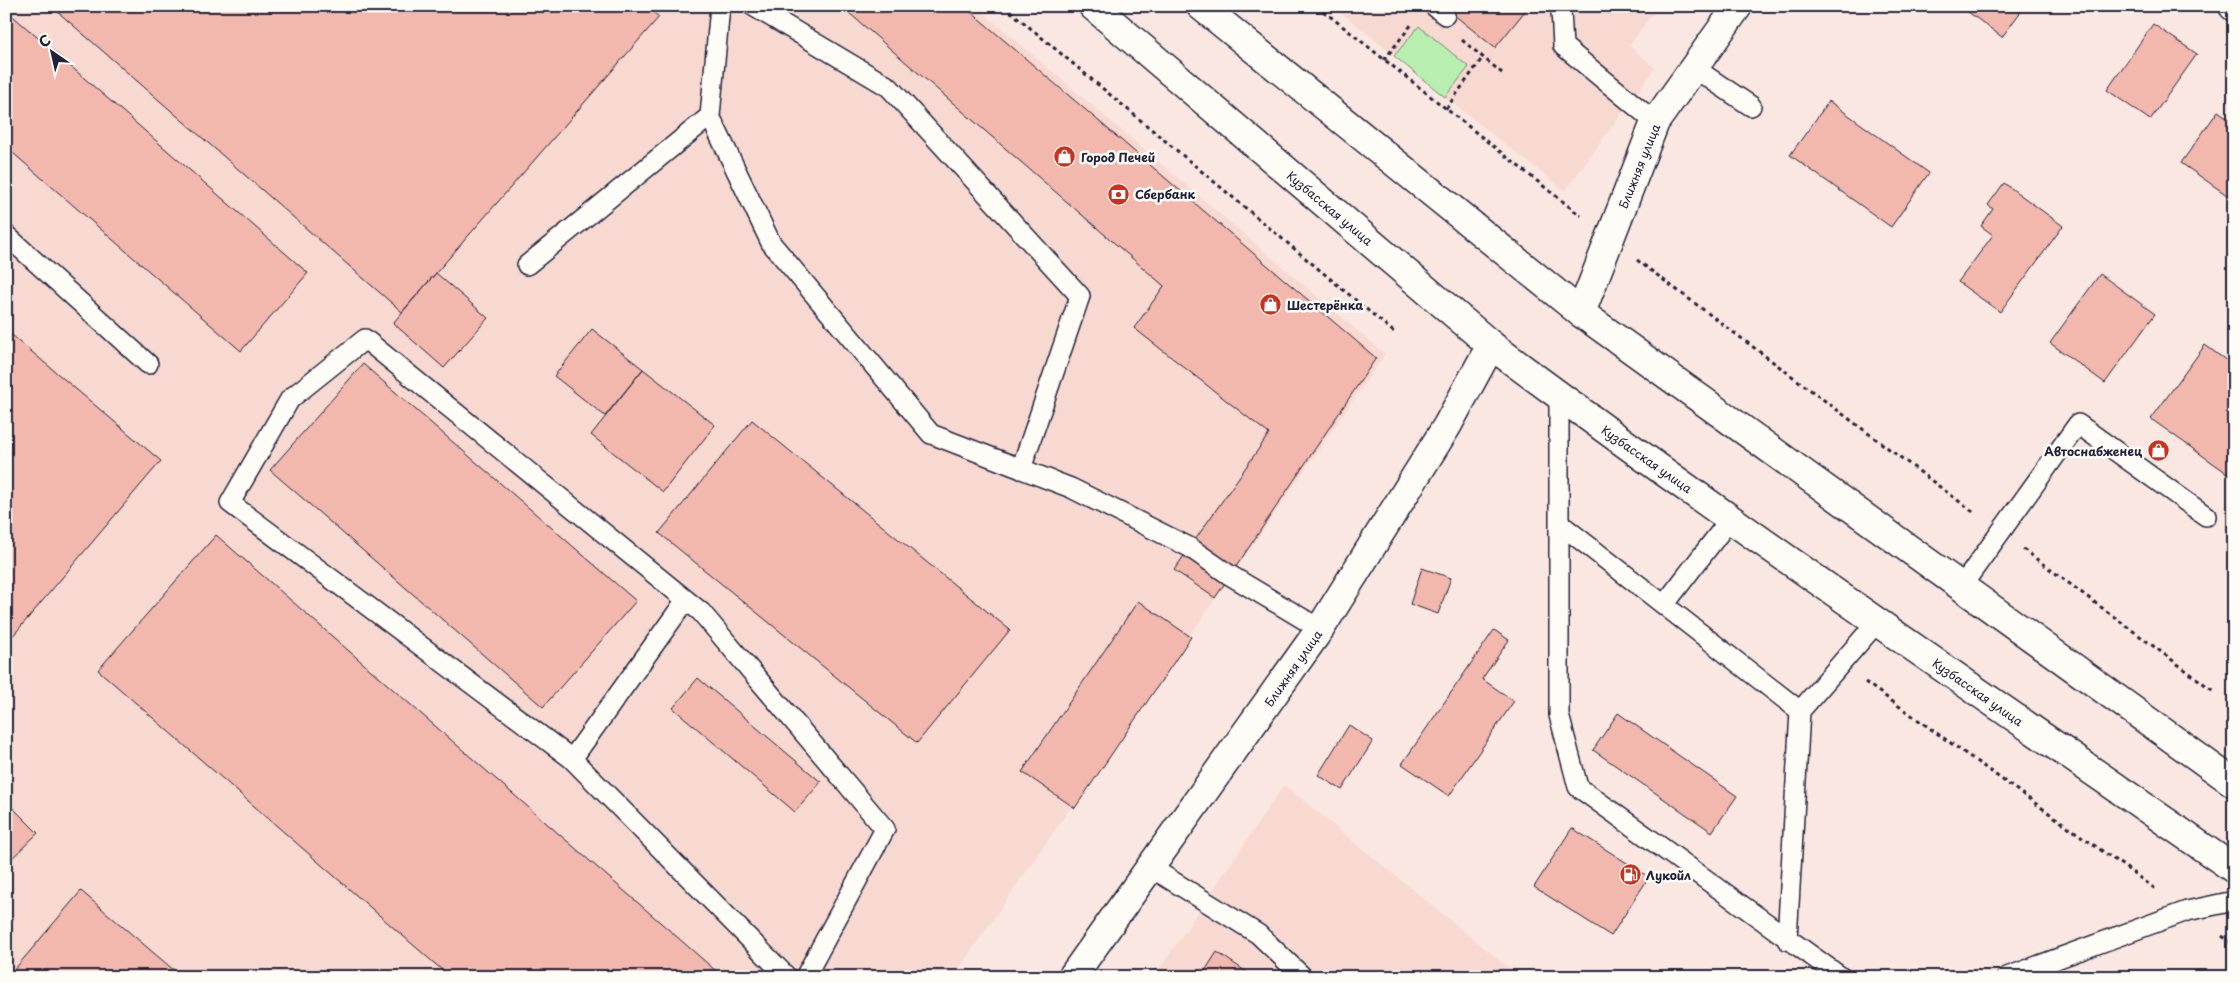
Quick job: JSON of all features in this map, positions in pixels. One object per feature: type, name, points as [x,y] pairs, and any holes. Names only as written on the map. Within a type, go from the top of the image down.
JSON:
[{"type":"main road","name":"Кузбасская улица","points":[[1093,6],[1491,345],[1559,396],[1877,622],[2234,868]]},
{"type":"main road","points":[[1201,6],[1581,313],[2234,783]]},
{"type":"main road","name":"Ближняя улица","points":[[1581,313],[1655,122],[1738,6]]},
{"type":"main road","name":"Ближняя улица","points":[[1072,977],[1320,629],[1448,426],[1491,345]]},
{"type":"lane","points":[[720,6],[710,116],[771,243],[931,434],[1070,488],[1189,547],[1228,574],[1320,629]]},
{"type":"lane","points":[[753,6],[888,86],[1080,296],[1021,469]]},
{"type":"lane","points":[[1558,6],[1561,10],[1563,46],[1655,122]]},
{"type":"lane","points":[[1694,68],[1751,106]]},
{"type":"lane","points":[[527,266],[710,116]]},
{"type":"lane","points":[[6,236],[148,364]]},
{"type":"lane","points":[[787,977],[572,759],[230,503],[290,399],[365,339],[700,612],[885,829],[805,977]]},
{"type":"lane","points":[[1559,396],[1559,715],[1578,787],[1787,940],[1841,977]]},
{"type":"lane","points":[[1961,587],[2078,424],[2206,516]]},
{"type":"lane","points":[[1664,605],[1731,518]]},
{"type":"lane","points":[[1559,523],[1800,711]]},
{"type":"lane","points":[[572,759],[686,600]]},
{"type":"lane","points":[[1787,940],[1800,711],[1877,622]]},
{"type":"lane","points":[[1150,868],[1258,934],[1303,977]]},
{"type":"lane","points":[[2007,977],[2187,911],[2234,901]]},
{"type":"path","points":[[1004,6],[1395,333]]},
{"type":"path","points":[[1317,6],[1610,239],[1984,520]]},
{"type":"path","points":[[1384,60],[1418,16]]},
{"type":"path","points":[[1446,109],[1483,57]]},
{"type":"path","points":[[2015,543],[2215,692]]},
{"type":"path","points":[[1840,665],[2234,944]]},
{"type":"shaded area","points":[[6,6],[975,6],[1385,354],[953,977],[6,977]]},
{"type":"shaded area","points":[[1333,6],[1659,6],[1629,45],[1655,68],[1565,191]]},
{"type":"shaded area","points":[[1284,785],[1520,977],[1154,977]]},
{"type":"green space","points":[[1419,26],[1469,67],[1445,97],[1394,56]]},
{"type":"building","points":[[51,6],[646,6],[659,17],[402,312]]},
{"type":"building","points":[[841,6],[964,6],[1376,358],[1215,598],[1174,570],[1269,434],[1134,328],[1164,286]]},
{"type":"building","points":[[1443,6],[1529,6],[1495,48]]},
{"type":"building","points":[[1960,6],[2025,6],[2002,37]]},
{"type":"building","points":[[6,10],[308,273],[241,351],[6,147]]},
{"type":"building","points":[[2153,24],[2197,54],[2150,120],[2107,90]]},
{"type":"building","points":[[1829,101],[1929,173],[1891,227],[1790,155]]},
{"type":"building","points":[[2218,111],[2234,122],[2234,200],[2181,163]]},
{"type":"building","points":[[2004,183],[2063,226],[2000,312],[1958,282],[1993,235],[1981,226],[1993,209],[1988,205]]},
{"type":"building","points":[[436,273],[488,318],[444,368],[393,323]]},
{"type":"building","points":[[2100,274],[2155,314],[2105,383],[2050,343]]},
{"type":"building","points":[[592,329],[643,369],[605,416],[554,376]]},
{"type":"building","points":[[6,330],[161,461],[6,644]]},
{"type":"building","points":[[2205,345],[2234,366],[2234,478],[2151,419]]},
{"type":"building","points":[[363,364],[636,601],[543,707],[270,470]]},
{"type":"building","points":[[643,369],[715,425],[663,492],[591,435]]},
{"type":"building","points":[[752,420],[1010,630],[917,743],[659,533]]},
{"type":"building","points":[[216,535],[723,977],[450,977],[98,670]]},
{"type":"building","points":[[1422,568],[1451,578],[1438,614],[1410,604]]},
{"type":"building","points":[[1138,601],[1191,637],[1075,808],[1022,772]]},
{"type":"building","points":[[1494,630],[1509,640],[1482,679],[1514,701],[1449,796],[1402,764]]},
{"type":"building","points":[[698,678],[821,782],[795,812],[673,708]]},
{"type":"building","points":[[1618,713],[1737,796],[1712,832],[1593,750]]},
{"type":"building","points":[[1349,725],[1373,741],[1342,790],[1318,775]]},
{"type":"building","points":[[6,801],[38,833],[6,864]]},
{"type":"building","points":[[1572,828],[1649,877],[1611,936],[1534,887]]},
{"type":"building","points":[[81,891],[182,977],[8,977]]},
{"type":"building","points":[[1217,952],[1254,977],[1201,977]]},
{"type":"place","name":"Город Печей","points":[[1065,157]]},
{"type":"place","name":"Сбербанк","points":[[1119,194]]},
{"type":"place","name":"Шестерёнка","points":[[1271,305]]},
{"type":"place","name":"Автоснабженец","points":[[2158,451]]},
{"type":"place","name":"Лукойл","points":[[1630,875]]}]
